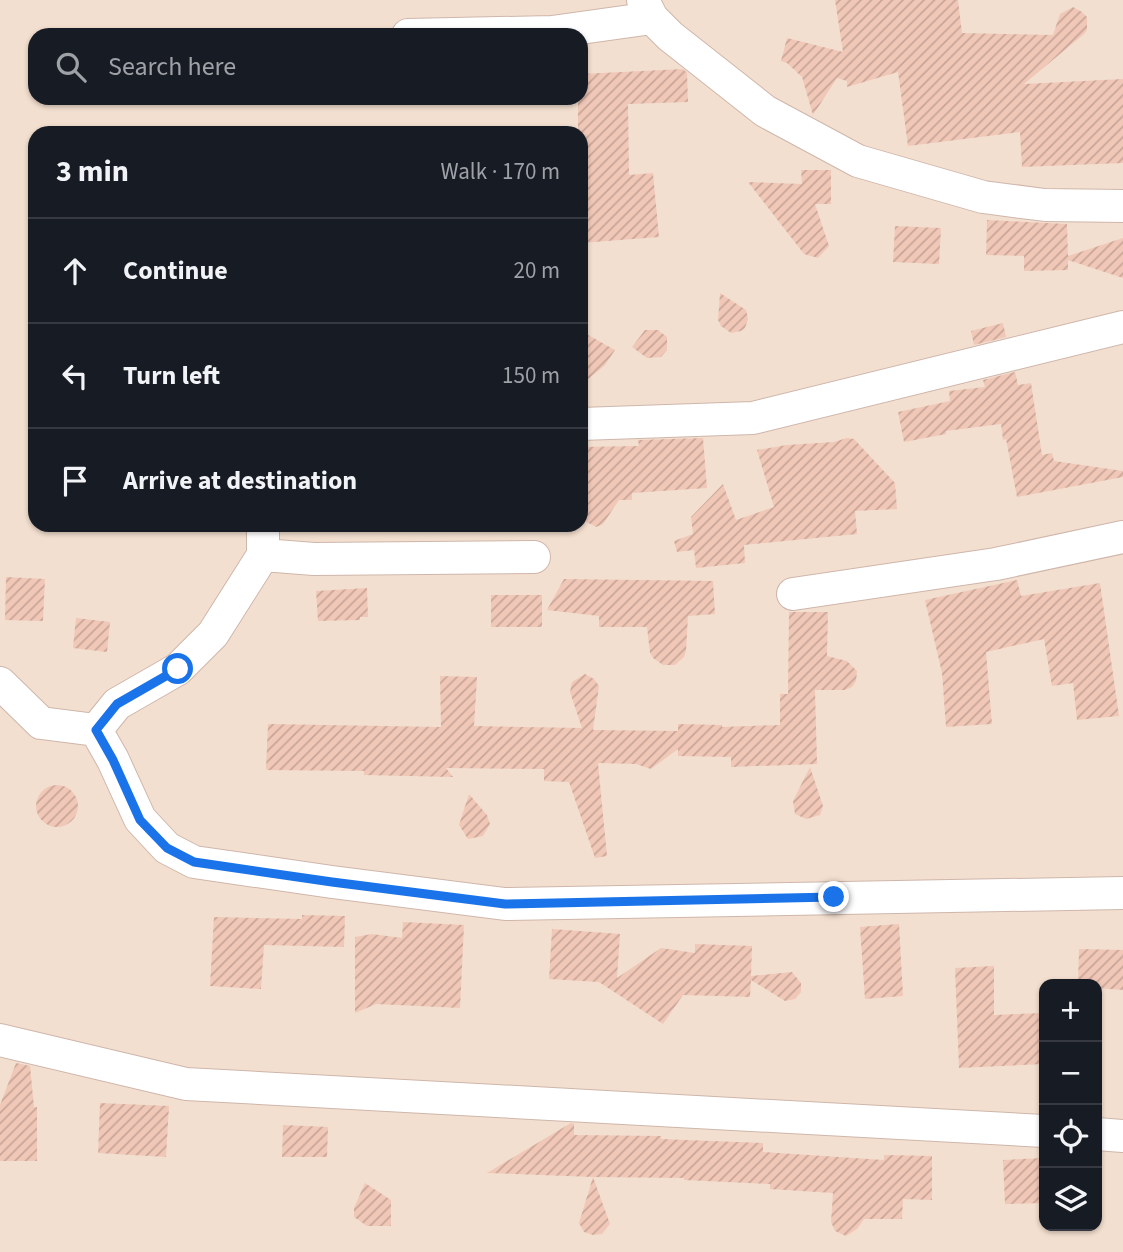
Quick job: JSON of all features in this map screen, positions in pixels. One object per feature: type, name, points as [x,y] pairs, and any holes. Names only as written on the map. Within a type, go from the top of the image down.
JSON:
[{"type":"street","points":[[569,28],[647,9],[670,36],[765,111],[858,161],[983,197],[1045,205],[1123,206]]},
{"type":"street","points":[[588,424],[753,418],[1123,327]]},
{"type":"street","points":[[793,594],[996,564],[1123,537]]},
{"type":"street","points":[[96,730],[117,704],[178,669],[213,634],[263,540],[314,559],[534,557]]},
{"type":"street","points":[[0,683],[41,723],[96,730]]},
{"type":"street","points":[[96,730],[140,820],[167,848],[194,862],[505,904],[1123,893]]},
{"type":"street","points":[[0,1040],[186,1084],[1039,1131]]},
{"type":"street","points":[[1102,1134],[1123,1136]]},
{"type":"shaded area","points":[[0,0],[1123,0],[1123,1252],[0,1252]]},
{"type":"building","points":[[835,0],[958,0],[962,33],[1053,35],[1060,14],[1073,7],[1082,12],[1087,17],[1087,30],[1084,34],[1024,84],[1123,79],[1123,163],[1022,167],[1020,132],[908,146],[898,72],[847,87],[847,81],[837,78],[813,115],[802,77],[781,61],[787,38],[843,52]]},
{"type":"building","points":[[683,69],[687,73],[688,102],[628,104],[629,175],[653,173],[659,237],[588,242],[588,126],[578,126],[578,105],[588,105],[588,74]]},
{"type":"building","points":[[801,170],[831,170],[831,204],[815,204],[829,246],[818,258],[804,254],[748,182],[802,184]]},
{"type":"building","points":[[987,220],[1067,224],[1068,256],[1123,238],[1123,278],[1068,260],[1068,270],[1024,271],[1024,256],[986,255]]},
{"type":"building","points":[[895,226],[941,228],[939,264],[893,262]]},
{"type":"building","points":[[720,293],[746,310],[748,319],[741,331],[731,333],[721,326],[718,320]]},
{"type":"building","points":[[1003,323],[1006,337],[974,345],[971,331]]},
{"type":"building","points":[[645,330],[658,330],[667,337],[667,350],[661,357],[647,358],[632,347]]},
{"type":"building","points":[[588,335],[615,350],[605,365],[588,379]]},
{"type":"building","points":[[1015,372],[1018,385],[1031,383],[1042,455],[1052,453],[1054,461],[1123,471],[1123,477],[1017,497],[1001,424],[946,431],[946,434],[904,442],[898,412],[950,401],[949,391],[985,387],[983,380]]},
{"type":"building","points":[[703,438],[707,488],[632,493],[632,500],[619,500],[603,524],[596,527],[588,523],[588,447],[639,446],[638,440]]},
{"type":"building","points":[[854,439],[895,483],[897,509],[855,511],[857,534],[744,545],[745,563],[696,568],[694,550],[677,552],[674,541],[693,534],[691,517],[723,484],[736,520],[774,507],[757,450],[834,442]]},
{"type":"building","points":[[6,577],[45,579],[43,621],[5,620]]},
{"type":"building","points":[[564,579],[713,581],[715,614],[688,616],[684,657],[675,665],[663,665],[650,653],[647,627],[599,627],[599,616],[547,610]]},
{"type":"building","points":[[1017,580],[1021,596],[1100,583],[1119,716],[1077,720],[1073,683],[1052,686],[1044,639],[986,652],[992,724],[946,727],[942,673],[925,600]]},
{"type":"building","points":[[367,588],[368,617],[360,617],[360,620],[318,621],[316,591]]},
{"type":"building","points":[[491,595],[542,595],[542,627],[491,627]]},
{"type":"building","points":[[789,612],[828,612],[827,656],[847,661],[857,671],[852,687],[845,690],[815,690],[817,764],[731,767],[731,757],[678,756],[678,749],[651,769],[636,764],[598,763],[607,856],[595,858],[569,782],[544,781],[544,769],[446,768],[453,777],[364,775],[364,771],[266,768],[268,724],[441,727],[440,676],[477,677],[474,726],[582,728],[570,692],[572,682],[585,674],[599,686],[593,730],[678,731],[678,724],[722,727],[780,725],[780,694],[788,694]]},
{"type":"building","points":[[76,618],[110,622],[107,652],[73,648]]},
{"type":"building","points":[[810,767],[823,806],[820,815],[806,819],[795,814],[793,801]]},
{"type":"building","points":[[57,785],[72,791],[78,806],[72,821],[57,827],[42,821],[36,806],[42,791]]},
{"type":"building","points":[[469,794],[487,815],[490,824],[483,836],[468,839],[459,825]]},
{"type":"building","points":[[302,915],[345,916],[344,947],[264,945],[261,989],[210,986],[214,917],[302,919]]},
{"type":"building","points":[[403,922],[464,925],[460,1008],[376,1004],[355,1013],[355,937],[372,934],[402,938]]},
{"type":"building","points":[[899,924],[903,996],[865,999],[860,927]]},
{"type":"building","points":[[552,929],[620,934],[617,978],[661,948],[695,953],[695,944],[752,946],[751,976],[792,972],[801,983],[801,992],[795,999],[785,1001],[751,980],[750,997],[683,995],[663,1024],[599,982],[549,979]]},
{"type":"building","points":[[1079,949],[1123,950],[1123,990],[1102,988],[1102,979],[1078,979]]},
{"type":"building","points":[[994,966],[994,1015],[1039,1013],[1039,1064],[959,1068],[955,968]]},
{"type":"building","points":[[16,1063],[30,1066],[34,1107],[37,1107],[37,1161],[0,1161],[0,1105]]},
{"type":"building","points":[[100,1103],[169,1106],[166,1157],[98,1153]]},
{"type":"building","points":[[571,1123],[574,1124],[574,1135],[661,1136],[661,1139],[763,1143],[763,1152],[884,1160],[884,1155],[932,1156],[932,1200],[903,1199],[902,1219],[864,1219],[857,1229],[846,1236],[835,1231],[831,1222],[833,1193],[770,1189],[770,1184],[684,1178],[487,1173]]},
{"type":"building","points":[[283,1125],[328,1127],[327,1157],[282,1157]]},
{"type":"building","points":[[1039,1158],[1039,1203],[1005,1204],[1003,1160]]},
{"type":"building","points":[[593,1177],[610,1224],[602,1234],[593,1235],[584,1232],[579,1223]]},
{"type":"building","points":[[365,1183],[391,1200],[391,1226],[367,1226],[354,1217],[354,1208]]},
{"type":"route","points":[[178,669],[117,704],[96,730],[140,820],[167,848],[194,862],[505,904],[834,897]]}]
